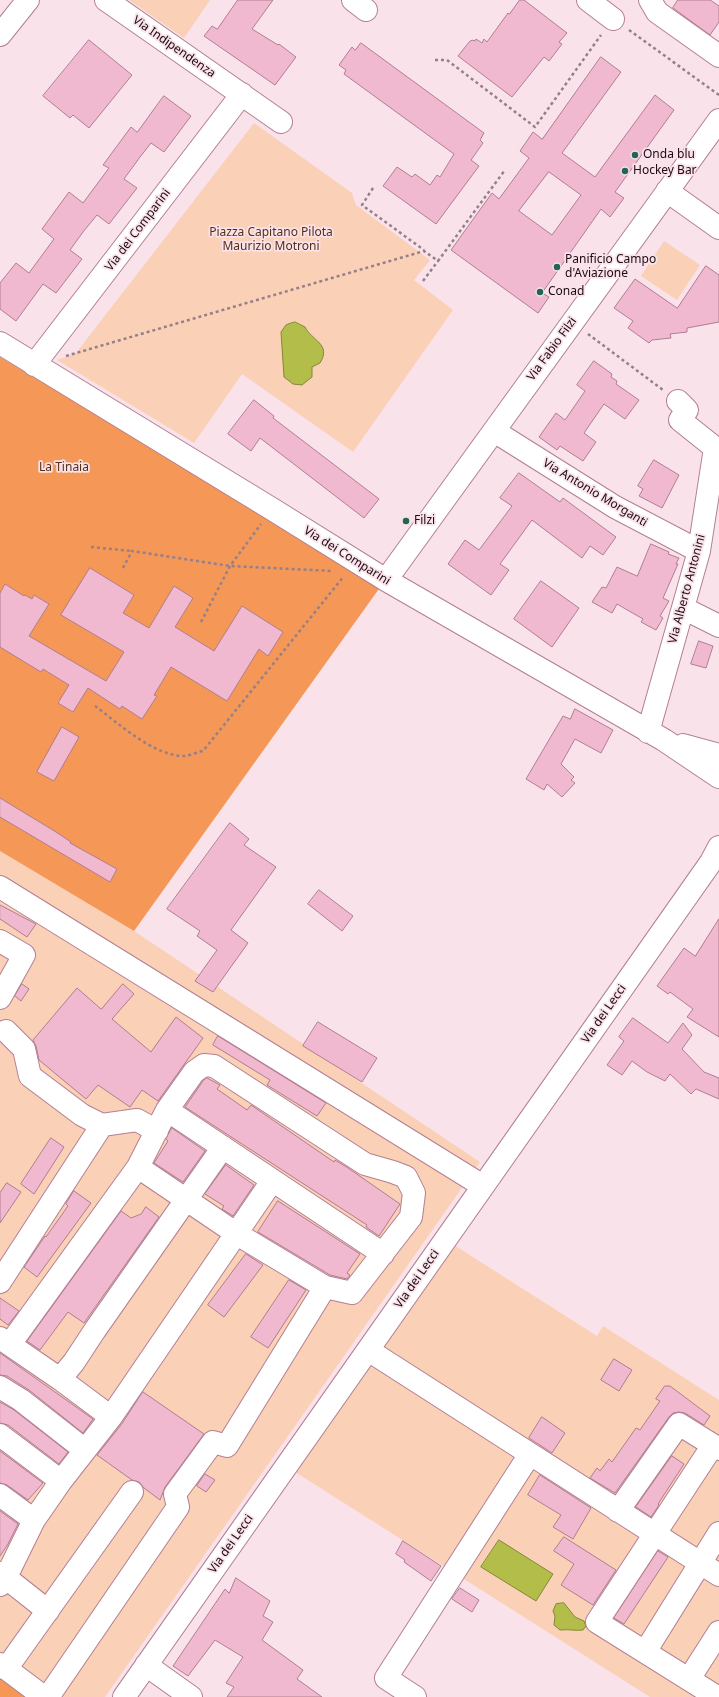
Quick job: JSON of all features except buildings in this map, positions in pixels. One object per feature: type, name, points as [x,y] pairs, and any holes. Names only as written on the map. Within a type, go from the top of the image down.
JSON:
[{"type":"street","points":[[0,35],[28,0]]},
{"type":"street","name":"Via Indipendenza","points":[[106,0],[281,122]]},
{"type":"street","points":[[588,0],[613,19]]},
{"type":"street","points":[[650,0],[657,12],[719,56]]},
{"type":"street","name":"Via dei Comparini","points":[[34,365],[242,94]]},
{"type":"street","name":"Via Fabio Filzi","points":[[386,580],[571,322],[719,120]]},
{"type":"street","points":[[667,191],[719,228]]},
{"type":"street","name":"Via dei Comparini","points":[[0,343],[386,580],[656,736],[719,777]]},
{"type":"street","points":[[678,401],[687,410],[680,420],[717,449]]},
{"type":"street","name":"Via Antonio Morganti","points":[[494,431],[615,507],[699,551]]},
{"type":"street","name":"Via Alberto Antonini","points":[[656,736],[683,608],[699,551],[717,449]]},
{"type":"street","points":[[683,608],[719,626]]},
{"type":"street","name":"Via dei Comparini","points":[[656,736],[719,754]]},
{"type":"street","name":"Via dei Lecci","points":[[124,1697],[716,854]]},
{"type":"street","points":[[0,887],[483,1186]]},
{"type":"street","points":[[0,941],[24,955],[0,998]]},
{"type":"street","points":[[2,1032],[24,1049],[30,1076],[82,1115],[102,1125],[137,1120],[157,1131]]},
{"type":"street","points":[[110,1417],[60,1379],[5,1341],[138,1167],[167,1110],[194,1072],[204,1065],[214,1066],[364,1164],[406,1178],[414,1193],[411,1217],[352,1293],[325,1287],[237,1234],[138,1167]]},
{"type":"street","points":[[167,1110],[383,1254]]},
{"type":"street","points":[[0,1282],[102,1125]]},
{"type":"street","points":[[60,1379],[74,1362],[223,1147]]},
{"type":"street","points":[[48,1611],[2,1578],[34,1520],[61,1481],[110,1417],[272,1181]]},
{"type":"street","points":[[48,1697],[178,1507],[175,1494],[213,1442],[227,1446],[325,1287]]},
{"type":"street","points":[[368,1350],[618,1510],[654,1535],[719,1575]]},
{"type":"street","points":[[0,1387],[21,1400],[85,1450]]},
{"type":"street","points":[[618,1510],[679,1424],[716,1447],[654,1535],[597,1622],[717,1697]]},
{"type":"street","points":[[0,1435],[61,1481]]},
{"type":"street","points":[[415,1697],[386,1678],[530,1454]]},
{"type":"street","points":[[44,1697],[3,1666],[48,1611],[132,1492]]},
{"type":"street","points":[[0,1495],[34,1520]]},
{"type":"street","points":[[645,1652],[719,1533]]},
{"type":"street","points":[[689,1679],[719,1632]]},
{"type":"street","points":[[146,1665],[192,1697]]},
{"type":"path","points":[[435,60],[447,60],[536,126],[613,19],[719,95]]},
{"type":"path","points":[[424,281],[505,170]]},
{"type":"path","points":[[373,188],[362,205],[438,261]]},
{"type":"path","points":[[65,356],[424,251]]},
{"type":"path","points":[[571,322],[678,401]]},
{"type":"path","points":[[201,622],[230,566],[272,509]]},
{"type":"path","points":[[91,547],[132,551],[230,566],[347,572],[203,751],[186,756],[161,751],[95,706]]},
{"type":"path","points":[[123,568],[132,551]]},
{"type":"green space","points":[[129,0],[210,0],[184,38]]},
{"type":"green space","name":"Piazza Capitano Pilota Maurizio Motroni","points":[[254,123],[352,193],[356,205],[430,260],[414,280],[453,310],[353,452],[242,374],[194,443],[57,360],[76,353]],"holes":[[[295,322],[305,327],[308,333],[316,338],[322,360],[320,363],[312,367],[290,324]]]},
{"type":"green space","points":[[664,241],[700,265],[677,300],[641,276]]},
{"type":"green space","name":"La Tinaia","points":[[0,357],[381,586],[134,931],[0,851]]},
{"type":"green space","points":[[0,851],[134,931],[480,1162],[105,1697],[30,1697],[0,1674]]},
{"type":"green space","points":[[454,1245],[597,1336],[603,1326],[719,1400],[719,1697],[650,1697],[292,1470]]},
{"type":"green space","points":[[0,1674],[30,1697],[0,1697]]},
{"type":"shaded area","points":[[295,322],[305,327],[324,351],[320,363],[312,367],[312,377],[302,385],[293,384],[284,377],[281,332],[286,325]]},
{"type":"shaded area","points":[[499,1540],[553,1574],[536,1601],[481,1567]]},
{"type":"shaded area","points":[[564,1603],[575,1617],[584,1621],[586,1626],[583,1630],[560,1630],[554,1625],[555,1616],[553,1611],[556,1604]]},
{"type":"place","name":"Onda blu","points":[[635,155]]},
{"type":"place","name":"Hockey Bar","points":[[625,171]]},
{"type":"place","name":"Panificio Campo d'Aviazione","points":[[557,267]]},
{"type":"place","name":"Conad","points":[[540,292]]},
{"type":"place","name":"Filzi","points":[[406,521]]}]
